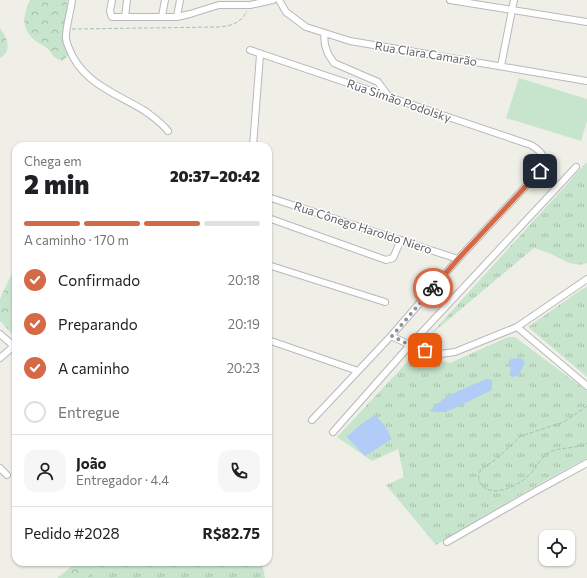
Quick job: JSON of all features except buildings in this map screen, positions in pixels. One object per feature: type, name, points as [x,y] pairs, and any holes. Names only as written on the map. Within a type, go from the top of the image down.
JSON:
[{"type":"street","points":[[72,0],[66,39],[77,65],[104,89],[150,115],[164,125],[168,131]]},
{"type":"street","points":[[112,0],[110,14],[112,17],[177,17],[214,6],[250,4],[273,0]]},
{"type":"street","points":[[124,17],[127,0]]},
{"type":"street","points":[[162,16],[164,0]]},
{"type":"street","points":[[177,17],[180,0]]},
{"type":"street","name":"Rua Clara Camarão","points":[[279,0],[286,12],[306,27],[324,34],[350,41],[587,81]]},
{"type":"street","points":[[450,0],[587,22]]},
{"type":"street","points":[[501,66],[514,0]]},
{"type":"street","points":[[324,34],[328,54],[334,63],[378,82],[389,97]]},
{"type":"street","name":"Rua Simão Podolsky","points":[[250,50],[260,55],[531,145],[540,151],[544,156],[544,162],[540,171],[458,259]]},
{"type":"street","points":[[253,142],[260,55]]},
{"type":"street","points":[[332,432],[410,345],[576,168]]},
{"type":"street","name":"Rua Cônego Haroldo Niero","points":[[272,198],[458,259]]},
{"type":"street","points":[[272,220],[386,260],[393,258],[401,240]]},
{"type":"street","points":[[312,420],[392,336],[458,259]]},
{"type":"street","points":[[272,266],[385,302]]},
{"type":"street","points":[[392,336],[410,345],[440,354],[448,354],[517,327],[587,279]]},
{"type":"street","points":[[517,327],[587,386]]},
{"type":"street","points":[[0,334],[12,344]]},
{"type":"street","points":[[272,341],[358,371]]},
{"type":"street","points":[[0,358],[12,349]]},
{"type":"street","points":[[447,542],[536,491],[587,464]]},
{"type":"street","points":[[0,468],[7,475]]},
{"type":"path","points":[[68,29],[230,26],[240,21],[246,14],[250,4]]},
{"type":"path","points":[[587,406],[564,422],[521,436],[495,460],[484,466],[479,473],[480,483],[485,488],[494,491],[513,486],[528,476],[547,454],[558,449],[580,447],[587,443]]},
{"type":"green space","points":[[30,0],[67,0],[69,55],[62,61],[54,57],[48,49],[37,42],[28,33],[24,23],[24,18]]},
{"type":"green space","points":[[0,28],[7,40],[8,48],[4,55],[0,58]]},
{"type":"green space","points":[[519,78],[587,99],[587,121],[581,141],[506,118]]},
{"type":"green space","points":[[587,162],[587,263],[578,265],[573,264],[534,248],[429,336]]},
{"type":"green space","points":[[12,274],[12,334],[0,321],[0,299]]},
{"type":"green space","points":[[587,287],[587,377],[528,327]]},
{"type":"green space","points":[[508,337],[515,337],[587,391],[587,458],[539,484],[436,545],[386,485],[404,477],[398,449],[372,461],[337,437],[412,357],[419,356],[450,363]]},
{"type":"green space","points":[[72,566],[98,566],[87,578],[57,578]]},
{"type":"green space","points":[[98,566],[263,566],[265,578],[87,578]]},
{"type":"water","points":[[521,358],[525,362],[519,375],[513,377],[509,375],[511,367],[508,362],[511,359]]},
{"type":"water","points":[[486,379],[492,380],[492,390],[446,412],[430,411],[449,396]]},
{"type":"water","points":[[375,415],[385,426],[392,439],[365,456],[347,437],[360,425]]},
{"type":"way so far","points":[[425,350],[410,345],[392,336],[433,288]]},
{"type":"route","points":[[433,288],[540,171]]}]
